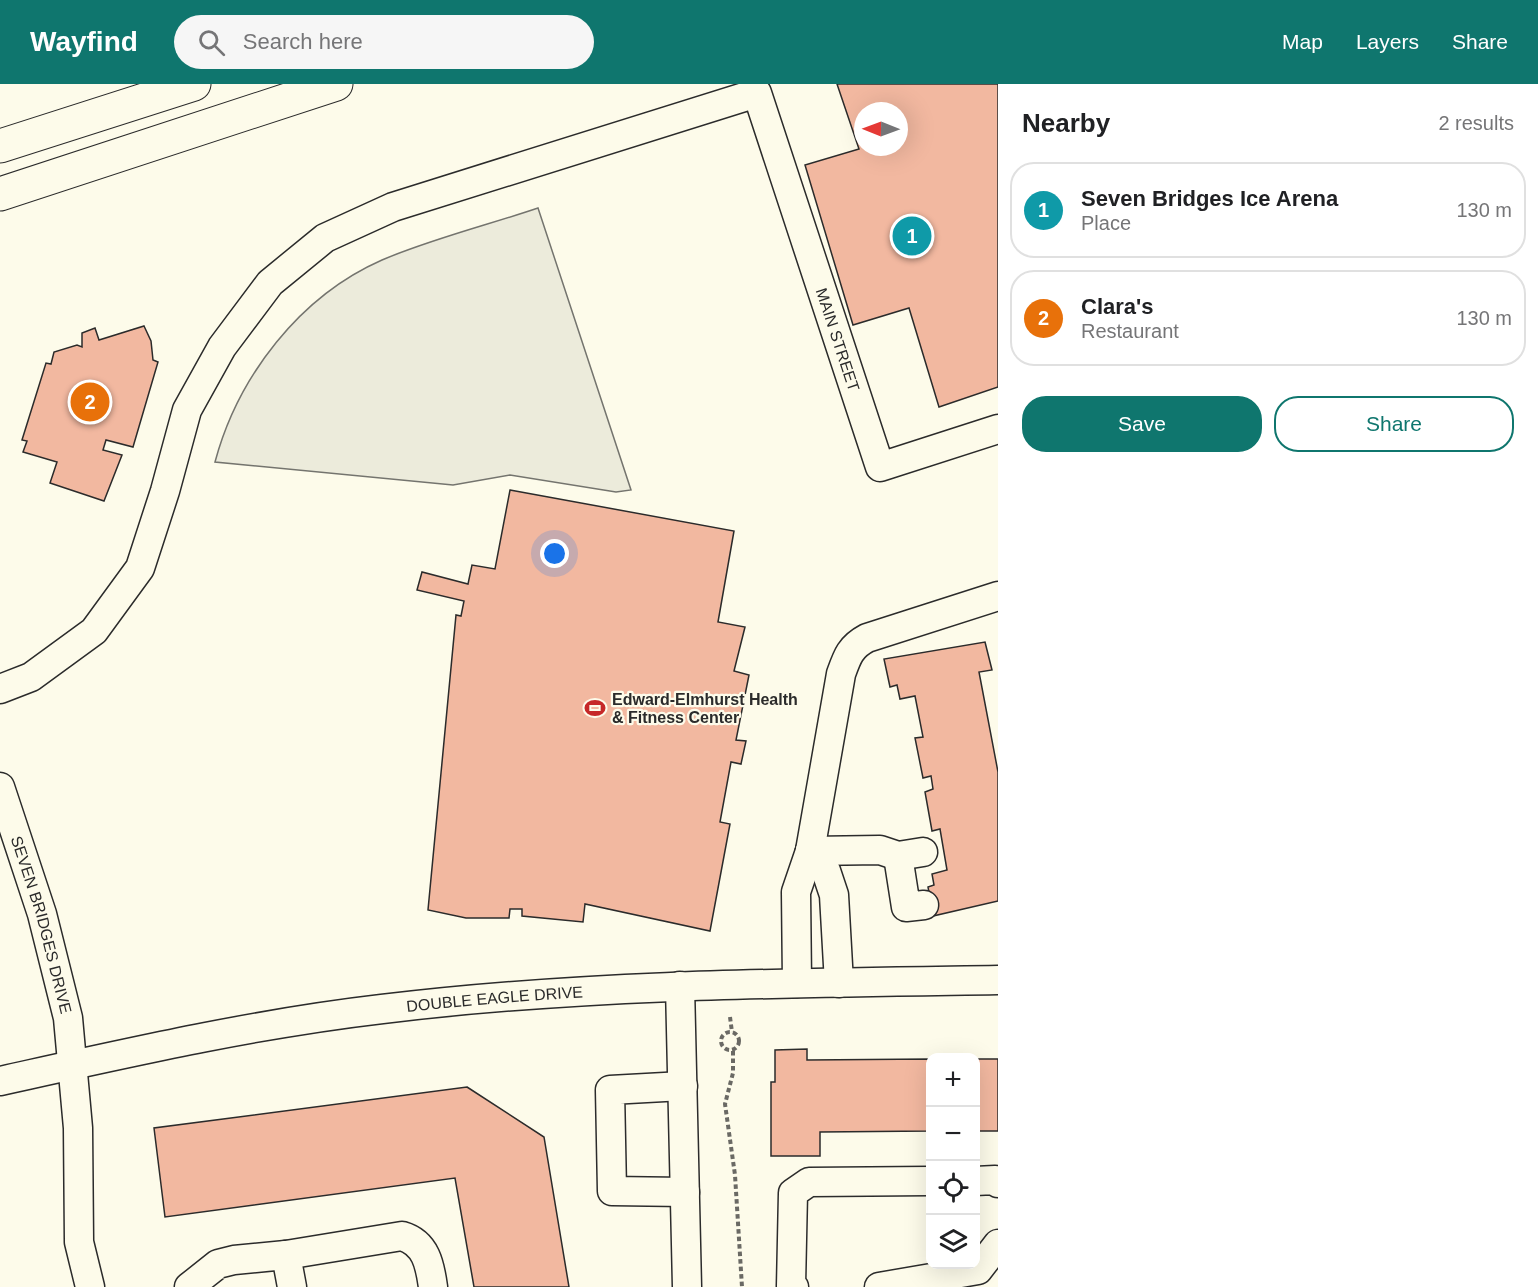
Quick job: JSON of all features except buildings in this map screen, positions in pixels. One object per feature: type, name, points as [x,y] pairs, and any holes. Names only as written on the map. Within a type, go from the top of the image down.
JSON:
[{"type":"main road","points":[[0,146],[194,84]]},
{"type":"main road","points":[[0,194],[336,84]]},
{"type":"street","name":"MAIN STREET","points":[[0,689],[31,677],[94,631],[140,568],[187,410],[222,347],[270,283],[325,238],[393,207],[757,93],[880,467],[998,429]]},
{"type":"street","points":[[796,983],[796,892],[810,850],[841,674],[847,655],[855,644],[867,638],[998,596]]},
{"type":"street","name":"SEVEN BRIDGES DRIVE","points":[[0,787],[55,956],[69,1018],[78,1128],[77,1220],[83,1265],[90,1287]]},
{"type":"street","points":[[810,850],[880,850],[910,854],[906,907],[924,904]]},
{"type":"street","points":[[810,850],[826,871],[834,896],[839,983]]},
{"type":"street","name":"DOUBLE EAGLE DRIVE","points":[[0,1081],[222,1033],[381,1009],[508,996],[680,986],[998,980]]},
{"type":"street","points":[[680,986],[687,1287]]},
{"type":"street","points":[[683,1086],[610,1090],[612,1191],[685,1191]]},
{"type":"street","points":[[980,1180],[995,1180],[998,1183]]},
{"type":"street","points":[[794,1287],[791,1286],[793,1193],[809,1182],[926,1181]]},
{"type":"street","points":[[189,1287],[218,1264],[402,1236],[414,1239],[424,1251],[433,1287]]},
{"type":"street","points":[[879,1287],[978,1270],[998,1244]]},
{"type":"street","points":[[286,1255],[292,1287]]},
{"type":"path","points":[[730,1017],[732,1032],[739,1041],[733,1051],[733,1073],[725,1104],[732,1144],[742,1287]]},
{"type":"path","points":[[732,1032],[723,1034],[720,1043],[726,1051],[733,1051]]},
{"type":"shaded area","points":[[538,208],[631,490],[616,492],[510,475],[453,485],[215,462],[225,430],[256,370],[276,342],[299,317],[325,295],[352,275],[401,252]]},
{"type":"place","name":"Seven Bridges Ice Arena","points":[[912,236]]},
{"type":"place","name":"Clara's","points":[[90,402]]},
{"type":"place","name":"Edward-Elmhurst Health & Fitness Center","points":[[595,708]]}]
